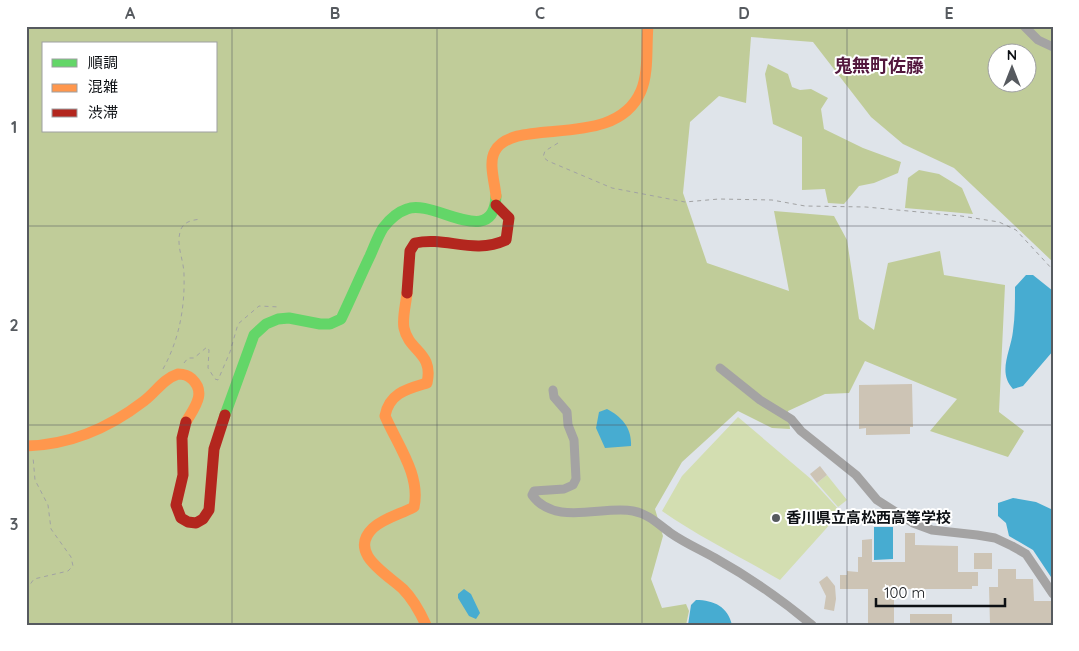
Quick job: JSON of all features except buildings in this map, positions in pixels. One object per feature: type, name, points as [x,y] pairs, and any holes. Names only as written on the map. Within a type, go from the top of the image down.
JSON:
[{"type":"street","points":[[31,446],[75,439],[110,424],[147,399],[173,376],[182,374],[198,383],[200,393],[199,401],[185,424],[182,433],[183,476],[176,501],[176,509],[179,517],[187,523],[195,523],[207,516],[210,508],[214,448],[254,335],[263,324],[273,319],[284,317],[324,325],[333,325],[342,319],[383,228],[391,218],[408,207],[428,207],[460,218],[482,220],[490,216],[496,205],[492,158],[496,148],[502,142],[596,126],[617,118],[635,100],[641,90],[648,26]]},
{"type":"street","points":[[1024,26],[1038,40],[1053,47]]},
{"type":"street","points":[[426,625],[416,606],[404,590],[369,561],[365,552],[365,540],[371,529],[414,507],[418,500],[414,480],[385,416],[386,407],[391,398],[401,392],[427,383],[430,374],[428,359],[407,338],[404,328],[410,251],[415,243],[424,241],[484,246],[500,244],[506,240],[509,230],[509,218],[496,205]]},
{"type":"street","points":[[720,368],[760,400],[791,419],[802,431],[856,475],[877,500],[913,523],[932,530],[977,534],[995,538],[1012,546],[1026,554],[1053,594]]},
{"type":"street","points":[[553,390],[554,397],[567,412],[574,440],[576,479],[573,485],[564,489],[534,491],[532,495],[536,501],[547,507],[572,514],[596,513],[617,509],[635,511],[654,519],[672,534],[717,559],[792,608],[812,625]]},
{"type":"path","points":[[564,141],[544,150],[544,156],[548,161],[612,188],[685,202],[764,200],[805,206],[866,207],[961,216],[999,222],[1016,230],[1053,270]]},
{"type":"path","points":[[160,373],[174,345],[182,314],[184,273],[178,246],[182,228],[187,222],[201,219]]},
{"type":"path","points":[[182,374],[185,360],[194,358],[207,347],[209,350],[208,368],[215,379],[218,380],[230,352],[238,324],[259,306],[274,306],[287,310],[299,319]]},
{"type":"path","points":[[26,590],[34,579],[68,571],[73,566],[71,557],[58,541],[51,528],[48,505],[36,480],[31,446]]},
{"type":"green space","points":[[26,26],[1053,26],[1053,262],[954,168],[903,144],[871,117],[813,42],[751,37],[746,103],[719,96],[690,122],[683,193],[707,263],[789,291],[774,211],[834,216],[847,240],[859,319],[874,330],[888,263],[940,251],[944,275],[1005,285],[999,412],[1024,431],[1008,457],[930,431],[957,399],[865,361],[849,393],[825,394],[788,411],[790,429],[772,428],[738,411],[682,462],[655,509],[663,536],[651,579],[662,608],[686,604],[689,611],[686,625],[26,625]]},
{"type":"green space","points":[[768,64],[788,74],[792,87],[800,90],[811,89],[828,98],[821,109],[824,129],[863,148],[901,162],[898,173],[874,183],[859,186],[844,204],[828,203],[825,189],[802,190],[802,137],[773,124],[765,74]]},
{"type":"green space","points":[[919,170],[939,174],[962,188],[973,214],[905,208],[908,178]]},
{"type":"green space","points":[[738,417],[811,479],[841,512],[780,580],[705,538],[662,511],[682,476]]},
{"type":"green space","points":[[827,475],[847,500],[838,507],[817,483]]},
{"type":"water","points":[[1026,275],[1033,275],[1053,291],[1053,351],[1023,386],[1013,389],[1008,382],[1005,368],[1014,326],[1015,287]]},
{"type":"water","points":[[607,409],[621,419],[628,428],[631,446],[605,448],[596,428],[599,412]]},
{"type":"water","points":[[1013,498],[1036,502],[1053,510],[1053,580],[1033,550],[1009,536],[1006,523],[998,516],[998,503]]},
{"type":"water","points":[[874,527],[893,527],[893,559],[874,560]]},
{"type":"water","points":[[464,589],[471,594],[480,613],[476,619],[469,616],[458,598],[458,594]]},
{"type":"water","points":[[696,600],[709,601],[724,609],[732,625],[688,625],[691,605]]},
{"type":"traffic: fast","points":[[225,415],[254,335],[266,324],[278,319],[289,318],[320,324],[330,324],[341,319],[379,234],[385,225],[400,212],[418,208],[432,210],[460,219],[485,220],[493,212],[496,196]]},
{"type":"traffic: slow","points":[[496,196],[492,161],[495,151],[506,141],[522,135],[588,127],[610,121],[628,110],[644,84],[648,26]]},
{"type":"traffic: slow","points":[[407,293],[404,328],[407,336],[424,358],[427,365],[427,383],[400,393],[390,402],[385,416],[411,472],[414,483],[414,507],[387,519],[373,528],[366,537],[364,546],[372,562],[410,597],[426,625]]},
{"type":"traffic: slow","points":[[26,446],[58,442],[103,427],[131,411],[168,379],[178,374],[186,375],[190,378],[199,390],[198,400],[186,422]]},
{"type":"traffic: jam","points":[[407,293],[410,251],[415,243],[426,241],[482,246],[506,240],[509,218],[496,205]]},
{"type":"traffic: jam","points":[[186,422],[182,438],[183,475],[176,505],[181,518],[188,522],[196,523],[203,519],[209,510],[214,449],[225,415]]},
{"type":"place","name":"香川県立高松西高等学校","points":[[776,518]]},
{"type":"district","name":"鬼無町佐藤","points":[[879,66]]}]
